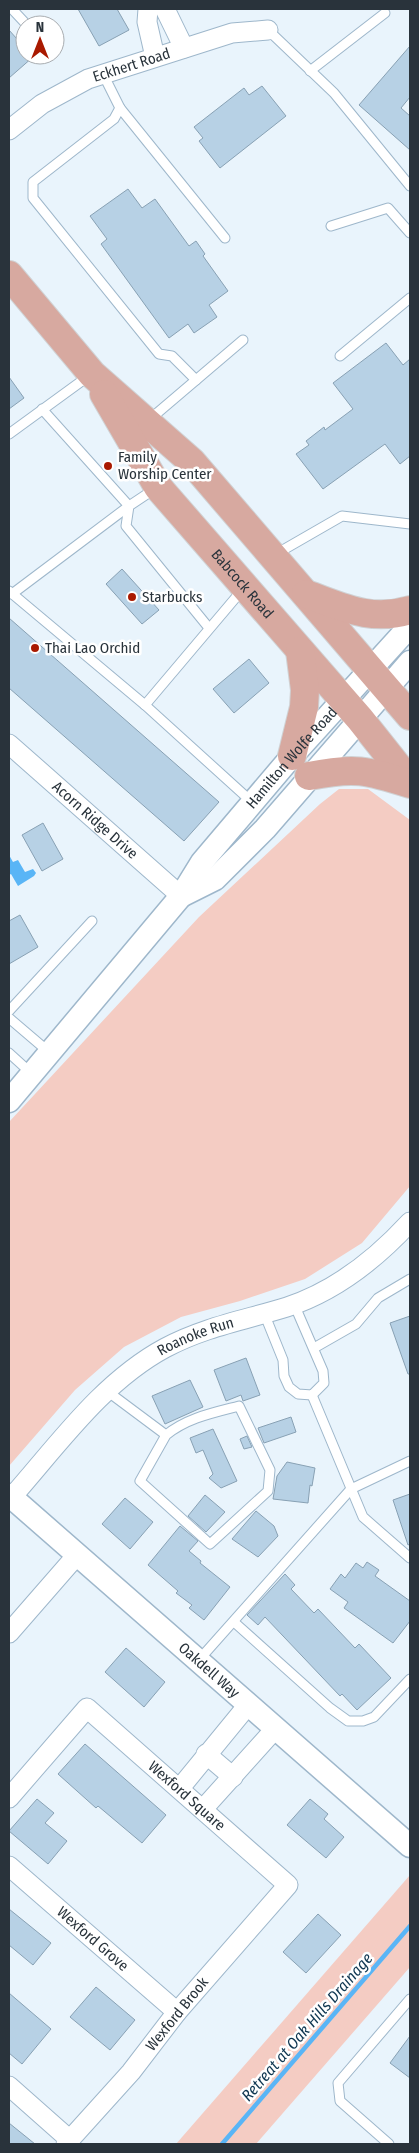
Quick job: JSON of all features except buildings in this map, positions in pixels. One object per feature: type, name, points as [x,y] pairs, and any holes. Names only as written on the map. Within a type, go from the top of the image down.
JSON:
[{"type":"main road","name":"Babcock Road","points":[[15,286],[92,374],[192,462],[377,680],[410,716]]},
{"type":"main road","name":"Babcock Road","points":[[92,374],[158,487],[360,719],[410,783]]},
{"type":"main road","points":[[305,594],[362,614],[384,616],[410,610]]},
{"type":"main road","points":[[292,756],[304,707],[305,690],[300,651]]},
{"type":"main road","points":[[309,776],[342,770],[367,770],[410,783]]},
{"type":"street","points":[[148,9],[147,22],[155,57]]},
{"type":"street","points":[[165,9],[184,48]]},
{"type":"street","name":"Eckhert Road","points":[[9,130],[42,104],[88,79],[232,33],[268,30]]},
{"type":"street","name":"Hamilton Wolfe Road","points":[[182,896],[215,879],[265,829],[360,719],[377,680],[410,626]]},
{"type":"street","name":"Hamilton Wolfe Road","points":[[9,1102],[182,896],[202,862],[342,699],[410,662]]},
{"type":"street","name":"Acorn Ridge Drive","points":[[9,744],[182,896]]},
{"type":"street","name":"Roanoke Run","points":[[10,1497],[107,1391],[132,1370],[171,1345],[221,1324],[294,1304],[341,1281],[366,1264],[410,1222]]},
{"type":"street","name":"Oakdell Way","points":[[10,1497],[410,1846]]},
{"type":"street","points":[[10,1628],[77,1555]]},
{"type":"street","points":[[180,1788],[248,1705]]},
{"type":"street","name":"Wexford Square","points":[[9,1798],[87,1708],[288,1885]]},
{"type":"street","points":[[203,1809],[275,1729]]},
{"type":"street","points":[[206,1754],[233,1777]]},
{"type":"street","name":"Wexford Grove","points":[[9,1866],[177,2012]]},
{"type":"street","name":"Wexford Brook","points":[[68,2142],[131,2072],[177,2012],[288,1885]]},
{"type":"street","points":[[9,2086],[68,2142]]},
{"type":"lane","points":[[310,71],[385,13]]},
{"type":"lane","points":[[268,30],[334,93],[410,186]]},
{"type":"lane","points":[[103,74],[120,108],[225,238]]},
{"type":"lane","points":[[120,108],[114,119],[33,182],[33,198],[159,354],[172,356],[196,380]]},
{"type":"lane","points":[[331,226],[388,208],[410,233]]},
{"type":"lane","points":[[340,356],[410,298]]},
{"type":"lane","points":[[146,422],[243,340]]},
{"type":"lane","points":[[9,434],[92,374]]},
{"type":"lane","points":[[42,409],[129,506]]},
{"type":"lane","points":[[158,487],[11,592],[144,705],[253,803]]},
{"type":"lane","points":[[129,506],[126,526],[209,628]]},
{"type":"lane","points":[[273,556],[342,516],[410,524]]},
{"type":"lane","points":[[144,705],[245,587]]},
{"type":"lane","points":[[9,1011],[92,921]]},
{"type":"lane","points":[[9,1018],[50,1054]]},
{"type":"lane","points":[[9,1053],[33,1074]]},
{"type":"lane","points":[[314,1348],[356,1324],[378,1298],[410,1279]]},
{"type":"lane","points":[[264,1312],[283,1360],[284,1376],[289,1387],[298,1394],[312,1395],[324,1383],[323,1371],[294,1304]]},
{"type":"lane","points":[[107,1391],[166,1435]]},
{"type":"lane","points":[[312,1395],[363,1518],[410,1558]]},
{"type":"lane","points":[[239,1406],[270,1470],[268,1491],[210,1544],[140,1481],[166,1435],[177,1427],[200,1416],[239,1406]]},
{"type":"lane","points":[[198,1662],[351,1490],[410,1461]]},
{"type":"lane","points":[[234,1622],[330,1708],[348,1721],[363,1721],[374,1717],[410,1679]]},
{"type":"lane","points":[[388,2144],[340,2101],[338,2083],[410,1999]]},
{"type":"shaded area","points":[[339,789],[368,789],[410,820],[410,1186],[362,1243],[305,1279],[240,1301],[181,1317],[124,1347],[75,1390],[9,1466],[9,1122],[199,917],[320,804]]},
{"type":"shaded area","points":[[410,1875],[410,1967],[256,2144],[176,2144]]},
{"type":"water","points":[[9,855],[13,862],[18,860],[25,872],[33,869],[36,873],[34,876],[18,886],[11,874],[9,875]]},
{"type":"waterway","name":"Retreat at Oak Hills Drainage","points":[[222,2144],[410,1926]]},
{"type":"place","name":"Family Worship Center","points":[[108,466]]},
{"type":"place","name":"Starbucks","points":[[132,597]]},
{"type":"place","name":"Thai Lao Orchid","points":[[35,648]]}]
